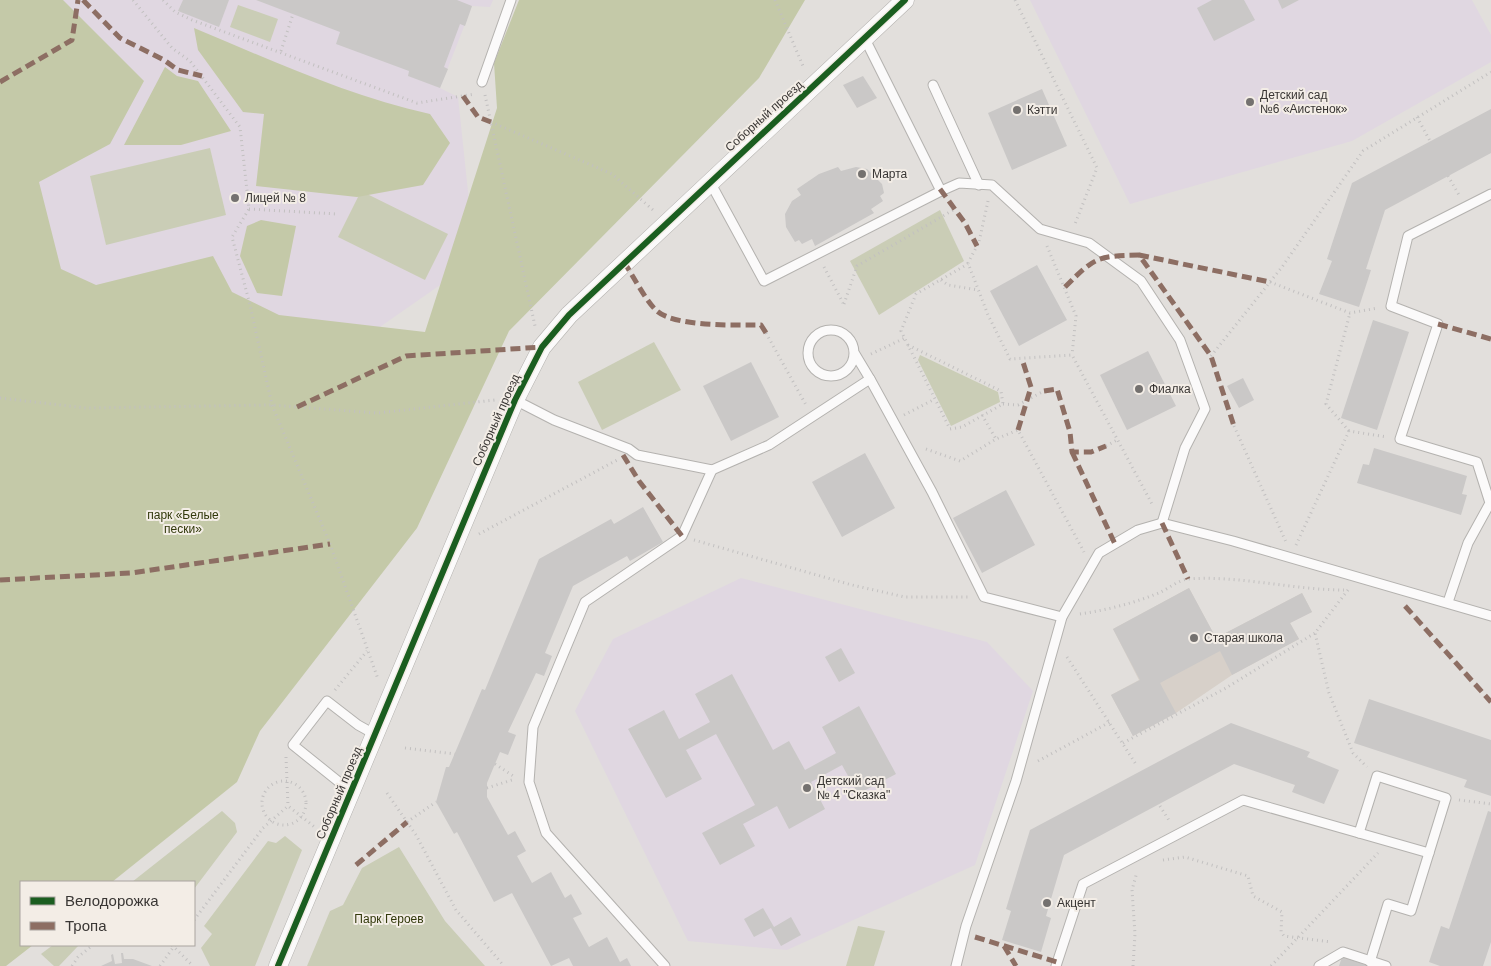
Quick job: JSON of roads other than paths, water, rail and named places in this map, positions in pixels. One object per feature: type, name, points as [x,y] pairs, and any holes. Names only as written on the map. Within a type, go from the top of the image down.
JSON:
[{"type":"street","name":"Соборный проезд","points":[[278,966],[516,400],[542,347],[569,315],[667,221],[905,0]]},
{"type":"lane","points":[[482,82],[511,0]]},
{"type":"lane","points":[[865,39],[942,191]]},
{"type":"lane","points":[[933,85],[979,185]]},
{"type":"lane","points":[[710,181],[764,281],[959,183],[992,185],[1040,229],[1089,243],[1141,281],[1180,340],[1205,409],[1185,448],[1162,523]]},
{"type":"lane","points":[[1448,602],[1468,543],[1490,503],[1477,462],[1400,439],[1438,324],[1391,306],[1408,236],[1491,194]]},
{"type":"lane","points":[[855,354],[849,368],[843,373],[828,376],[815,369],[808,356],[808,348],[816,334],[823,331],[838,330],[851,339],[855,354],[932,492],[984,597],[1062,617]]},
{"type":"lane","points":[[516,400],[554,420],[629,449],[637,455],[712,470],[769,445],[870,379]]},
{"type":"lane","points":[[665,966],[546,832],[529,782],[533,727],[585,602],[682,536],[712,470]]},
{"type":"lane","points":[[956,966],[966,926],[1016,781],[1062,617],[1099,553],[1138,530],[1162,523],[1293,556],[1491,616]]},
{"type":"lane","points":[[354,789],[339,782],[293,745],[327,700],[358,725],[376,735]]},
{"type":"lane","points":[[1359,833],[1377,776],[1446,798],[1411,911],[1388,904],[1370,962]]},
{"type":"lane","points":[[1056,966],[1083,884],[1243,800],[1429,853]]},
{"type":"lane","points":[[1319,966],[1343,952],[1386,966]]},
{"type":"place","name":"Детский сад №6 «Аистенок»","points":[[1250,102]]},
{"type":"place","name":"Кэтти","points":[[1017,110]]},
{"type":"place","name":"Марта","points":[[862,174]]},
{"type":"place","name":"Лицей № 8","points":[[235,198]]},
{"type":"place","name":"Фиалка","points":[[1139,389]]},
{"type":"place","name":"Старая школа","points":[[1194,638]]},
{"type":"place","name":"Детский сад № 4 \"Сказка\"","points":[[807,788]]},
{"type":"place","name":"Акцент","points":[[1047,903]]},
{"type":"park label","name":"парк «Белые пески»","points":[[183,522]]},
{"type":"park label","name":"Парк Героев","points":[[389,919]]}]
